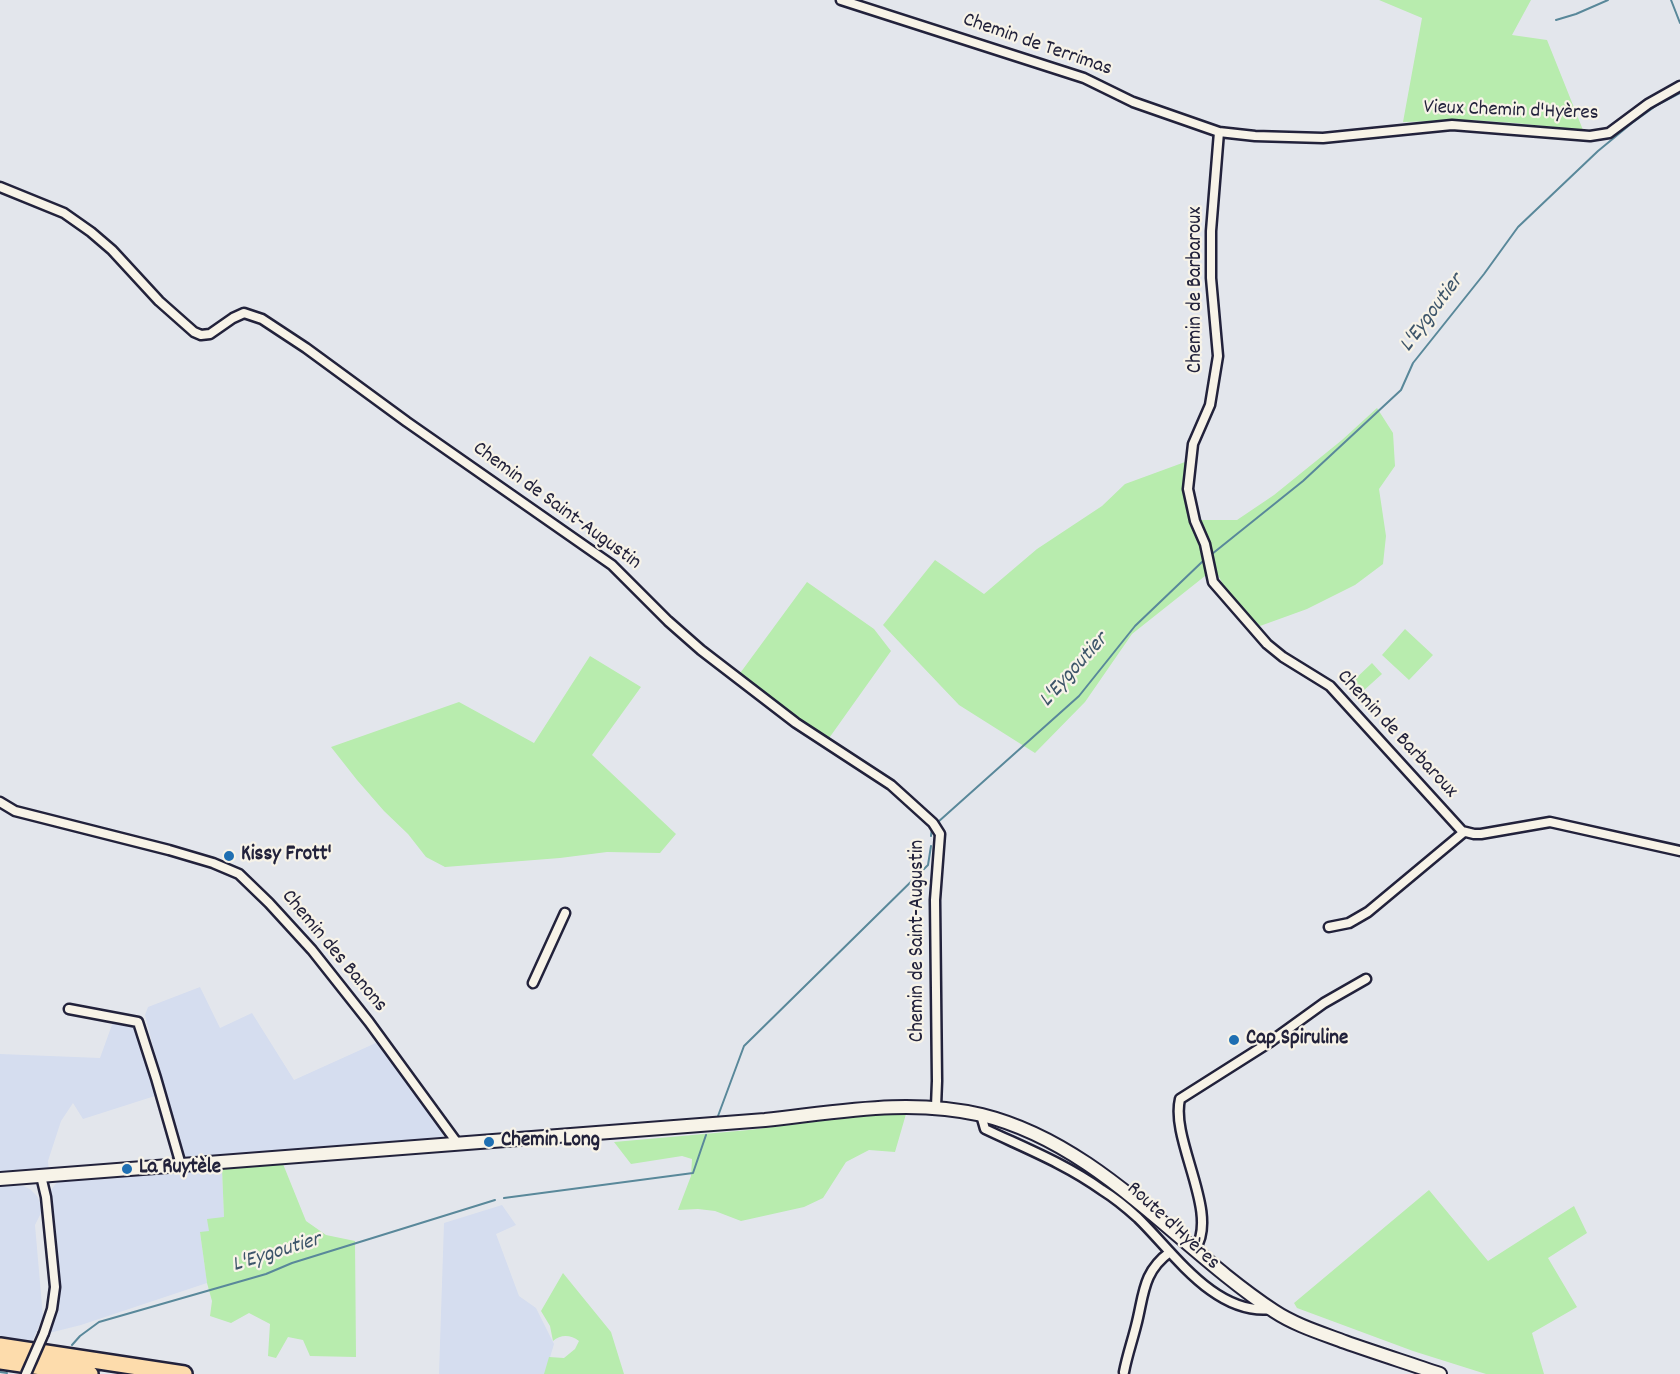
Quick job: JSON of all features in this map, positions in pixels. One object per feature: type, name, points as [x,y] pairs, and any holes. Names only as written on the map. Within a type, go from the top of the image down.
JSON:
[{"type":"highway","points":[[0,1346],[184,1374]]},
{"type":"highway","points":[[0,1361],[90,1374]]},
{"type":"main road","points":[[0,1179],[765,1120],[885,1107],[936,1107],[981,1115]]},
{"type":"main road","name":"Route d'Hyères","points":[[981,1115],[1024,1128],[1066,1151],[1118,1186],[1230,1279],[1272,1310],[1300,1325],[1331,1337],[1440,1374]]},
{"type":"street","name":"Chemin de Terrimas","points":[[841,0],[1084,78],[1133,102],[1219,132]]},
{"type":"street","name":"Vieux Chemin d'Hyères","points":[[1219,132],[1255,136],[1323,138],[1452,124],[1590,136],[1609,133],[1648,104],[1680,86]]},
{"type":"street","name":"Chemin de Barbaroux","points":[[1219,132],[1211,231],[1211,278],[1218,356],[1210,405],[1193,444],[1189,461],[1188,489],[1196,521],[1205,544],[1213,582],[1267,644],[1283,657],[1330,686],[1436,805],[1464,831]]},
{"type":"street","name":"Chemin de Saint-Augustin","points":[[0,187],[64,213],[92,232],[112,250],[159,301],[194,332],[201,335],[210,334],[244,313],[262,319],[308,349],[407,422],[612,564],[663,616],[712,659],[795,723],[891,785],[933,823],[940,834],[935,900],[936,1107]]},
{"type":"street","name":"Chemin des Banons","points":[[0,802],[15,811],[169,850],[213,863],[239,874],[312,950],[369,1022],[458,1144]]},
{"type":"street","points":[[1329,927],[1349,923],[1368,912],[1464,831],[1481,834],[1550,822],[1680,851]]},
{"type":"street","points":[[533,983],[566,913]]},
{"type":"street","points":[[1195,1249],[1198,1244],[1203,1213],[1178,1119],[1180,1099],[1270,1042],[1324,1003],[1366,979]]},
{"type":"street","points":[[69,1010],[138,1022],[181,1165]]},
{"type":"street","name":"Route d'Hyères","points":[[981,1115],[985,1129],[1071,1170],[1102,1190],[1137,1217],[1196,1280],[1211,1291],[1231,1302],[1256,1311],[1272,1310]]},
{"type":"street","points":[[26,1374],[52,1309],[55,1287],[42,1176]]},
{"type":"street","points":[[1124,1372],[1144,1286],[1159,1260],[1170,1252]]},
{"type":"shaded area","points":[[200,987],[220,1028],[252,1013],[294,1080],[378,1042],[434,1115],[444,1138],[182,1161],[145,1015],[148,1007]]},
{"type":"shaded area","points":[[113,1022],[136,1024],[158,1095],[83,1119],[73,1103],[61,1121],[48,1161],[49,1172],[0,1175],[0,1054],[100,1058]]},
{"type":"shaded area","points":[[222,1169],[224,1217],[209,1232],[200,1232],[207,1283],[81,1325],[49,1333],[59,1276],[52,1221],[51,1190],[58,1181]]},
{"type":"shaded area","points":[[0,1185],[23,1186],[30,1189],[37,1196],[43,1209],[35,1225],[43,1317],[31,1344],[0,1340]]},
{"type":"shaded area","points":[[502,1205],[516,1225],[496,1234],[519,1296],[536,1308],[554,1344],[545,1374],[439,1374],[444,1223]]},
{"type":"green space","points":[[1379,0],[1531,0],[1512,35],[1547,40],[1583,130],[1470,120],[1403,122],[1422,18]]},
{"type":"green space","points":[[1377,408],[1393,433],[1395,466],[1379,489],[1386,536],[1383,564],[1355,585],[1307,609],[1260,626],[1224,586],[1215,570],[1209,544],[1199,520],[1237,520],[1274,495],[1342,440]]},
{"type":"green space","points":[[1185,462],[1185,493],[1195,532],[1204,549],[1205,576],[1132,634],[1085,702],[1035,753],[959,705],[883,625],[935,560],[984,594],[1037,549],[1102,506],[1125,484]]},
{"type":"green space","points":[[807,582],[874,629],[891,651],[827,741],[738,676]]},
{"type":"green space","points":[[1405,629],[1433,655],[1409,680],[1382,655]]},
{"type":"green space","points":[[590,656],[641,687],[592,755],[676,834],[660,853],[607,852],[445,867],[426,857],[408,834],[357,780],[331,747],[459,702],[534,743]]},
{"type":"green space","points":[[1372,663],[1382,674],[1362,692],[1353,681]]},
{"type":"green space","points":[[892,1112],[906,1114],[895,1152],[869,1150],[846,1162],[823,1198],[804,1207],[741,1221],[715,1211],[678,1210],[691,1176],[692,1159],[682,1156],[631,1164],[614,1142],[749,1130]]},
{"type":"green space","points":[[283,1164],[306,1221],[326,1235],[355,1241],[356,1357],[310,1356],[303,1340],[288,1337],[276,1358],[268,1356],[270,1324],[249,1313],[231,1323],[210,1316],[212,1301],[207,1283],[200,1232],[209,1231],[207,1219],[224,1217],[222,1169]]},
{"type":"green space","points":[[1429,1190],[1488,1261],[1574,1206],[1587,1233],[1548,1258],[1577,1307],[1532,1333],[1544,1374],[1486,1374],[1413,1351],[1297,1308],[1294,1303]]},
{"type":"green space","points":[[563,1273],[611,1332],[624,1374],[544,1374],[549,1357],[564,1358],[575,1349],[579,1341],[566,1336],[553,1341],[550,1326],[541,1311]]},
{"type":"waterway","points":[[1556,20],[1608,0]]},
{"type":"waterway","name":"L'Eygoutier","points":[[1671,0],[1680,23]]},
{"type":"waterway","name":"L'Eygoutier","points":[[1212,554],[1303,481],[1401,390],[1413,363],[1484,274],[1518,227],[1598,151],[1657,105],[1680,93]]},
{"type":"waterway","name":"L'Eygoutier","points":[[938,822],[1079,696],[1135,626],[1203,561]]},
{"type":"waterway","name":"L'Eygoutier","points":[[931,836],[932,827]]},
{"type":"waterway","name":"L'Eygoutier","points":[[718,1116],[744,1046],[928,865],[931,846]]},
{"type":"waterway","name":"L'Eygoutier","points":[[504,1198],[693,1173],[706,1135]]},
{"type":"waterway","name":"L'Eygoutier","points":[[72,1345],[99,1322],[266,1274],[292,1263],[495,1200]]},
{"type":"waterway","name":"L'Eygoutier","points":[[0,1372],[7,1373]]},
{"type":"place","name":"Kissy Frott'","points":[[229,856]]},
{"type":"place","name":"Cap Spiruline","points":[[1234,1040]]},
{"type":"place","name":"Chemin Long","points":[[489,1142]]},
{"type":"place","name":"La Ruytèle","points":[[127,1169]]}]
